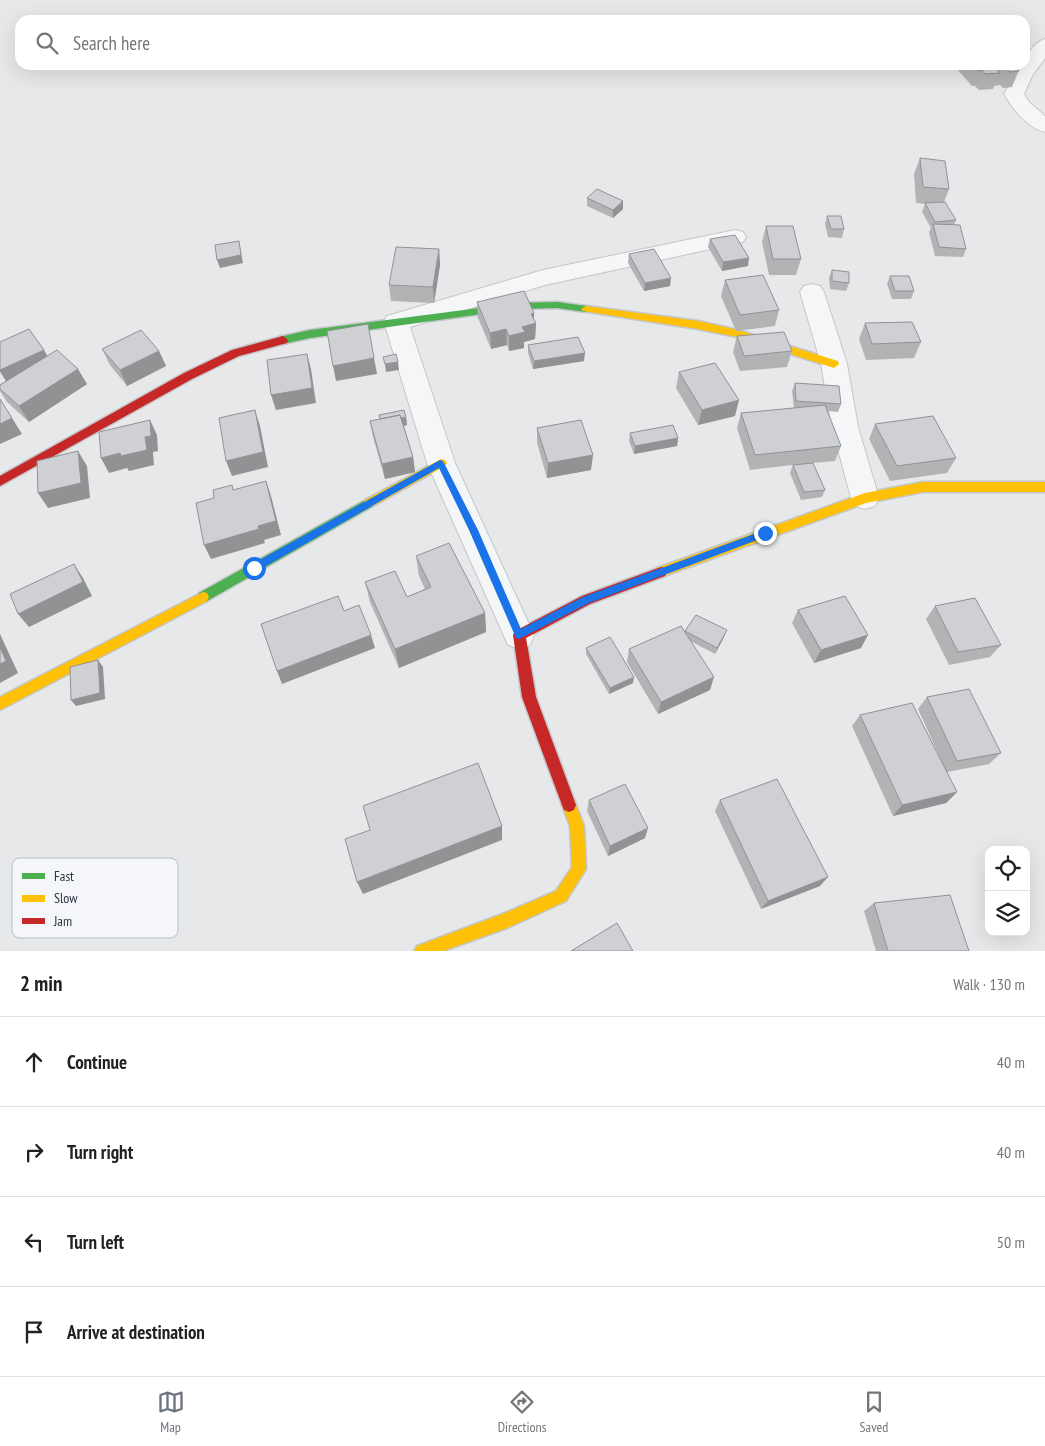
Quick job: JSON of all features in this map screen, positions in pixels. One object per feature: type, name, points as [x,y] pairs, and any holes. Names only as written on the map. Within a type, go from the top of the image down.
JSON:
[{"type":"street","points":[[1030,65],[1045,45]]},
{"type":"street","points":[[1027,70],[1014,94],[1021,106],[1045,126]]},
{"type":"street","points":[[396,322],[543,278],[735,237]]},
{"type":"street","points":[[812,292],[834,364],[846,427],[865,498]]},
{"type":"street","points":[[0,481],[188,376],[236,353],[264,344],[310,334],[492,309],[557,305],[698,325],[738,334],[834,364]]},
{"type":"street","points":[[396,322],[440,463],[473,530],[519,635],[530,696],[577,826],[579,869],[561,896],[507,920],[422,951]]},
{"type":"street","points":[[0,704],[210,593],[440,463]]},
{"type":"street","points":[[519,635],[586,600],[865,498],[923,487],[1045,487]]},
{"type":"building","points":[[982,70],[997,70],[1000,73],[985,74]]},
{"type":"building","points":[[1008,70],[1019,71],[1009,72]]},
{"type":"building","points":[[920,158],[945,161],[949,189],[923,187]]},
{"type":"building","points":[[597,189],[623,201],[613,210],[587,198]]},
{"type":"building","points":[[945,202],[956,220],[935,222],[925,203]]},
{"type":"building","points":[[827,216],[841,216],[844,229],[831,229]]},
{"type":"building","points":[[933,224],[960,225],[966,249],[939,247]]},
{"type":"building","points":[[766,226],[793,226],[801,259],[773,259]]},
{"type":"building","points":[[735,235],[749,258],[723,262],[710,239]]},
{"type":"building","points":[[239,241],[241,255],[217,260],[215,245]]},
{"type":"building","points":[[396,247],[439,249],[433,287],[389,285]]},
{"type":"building","points":[[654,249],[671,278],[645,283],[629,254]]},
{"type":"building","points":[[832,270],[849,272],[849,283],[832,281]]},
{"type":"building","points":[[763,275],[779,310],[740,315],[725,280]]},
{"type":"building","points":[[890,276],[909,276],[914,291],[895,291]]},
{"type":"building","points":[[524,291],[534,313],[531,314],[536,323],[522,327],[525,332],[509,336],[506,329],[490,333],[477,302]]},
{"type":"building","points":[[912,322],[921,342],[872,344],[865,323]]},
{"type":"building","points":[[368,324],[374,358],[333,366],[327,331]]},
{"type":"building","points":[[29,329],[44,350],[0,370],[0,342]]},
{"type":"building","points":[[141,330],[159,351],[120,370],[102,349]]},
{"type":"building","points":[[784,332],[792,351],[744,356],[737,336]]},
{"type":"building","points":[[578,337],[585,353],[534,361],[528,345]]},
{"type":"building","points":[[57,350],[78,369],[19,406],[0,389],[0,385]]},
{"type":"building","points":[[307,354],[312,388],[271,395],[267,360]]},
{"type":"building","points":[[396,354],[398,362],[385,364],[383,357]]},
{"type":"building","points":[[715,363],[739,400],[702,410],[679,372]]},
{"type":"building","points":[[795,383],[839,386],[841,404],[796,401]]},
{"type":"building","points":[[0,399],[12,418],[0,424]]},
{"type":"building","points":[[825,405],[841,446],[755,455],[741,413]]},
{"type":"building","points":[[255,410],[263,452],[226,461],[219,418]]},
{"type":"building","points":[[404,410],[406,417],[401,418],[400,415],[380,419],[379,415]]},
{"type":"building","points":[[400,415],[413,457],[382,464],[370,421]]},
{"type":"building","points":[[933,416],[956,458],[897,466],[875,424]]},
{"type":"building","points":[[150,420],[151,436],[145,437],[147,450],[121,456],[120,453],[101,458],[99,432]]},
{"type":"building","points":[[581,420],[593,455],[548,463],[537,428]]},
{"type":"building","points":[[673,425],[678,438],[635,446],[630,433]]},
{"type":"building","points":[[78,451],[81,483],[38,493],[37,461]]},
{"type":"building","points":[[813,463],[825,490],[804,492],[793,465]]},
{"type":"building","points":[[266,481],[276,521],[258,526],[259,529],[204,545],[196,503],[214,498],[213,490],[232,485],[233,490]]},
{"type":"building","points":[[449,543],[485,613],[395,649],[365,582],[395,571],[407,597],[431,587],[416,556]]},
{"type":"building","points":[[74,564],[83,582],[18,614],[10,594]]},
{"type":"building","points":[[338,596],[344,611],[359,605],[371,635],[277,671],[261,624]]},
{"type":"building","points":[[845,596],[868,635],[821,650],[798,610]]},
{"type":"building","points":[[975,598],[1001,645],[958,652],[935,606]]},
{"type":"building","points":[[696,615],[727,630],[717,648],[685,631]]},
{"type":"building","points":[[681,626],[714,677],[661,702],[629,649]]},
{"type":"building","points":[[610,637],[634,677],[610,688],[586,648]]},
{"type":"building","points":[[0,647],[6,661],[0,664]]},
{"type":"building","points":[[98,660],[100,693],[71,700],[70,667]]},
{"type":"building","points":[[969,689],[1001,753],[957,761],[927,697]]},
{"type":"building","points":[[912,703],[957,792],[902,805],[860,715]]},
{"type":"building","points":[[478,763],[502,826],[357,882],[345,839],[370,830],[363,806]]},
{"type":"building","points":[[777,779],[828,877],[768,901],[720,800]]},
{"type":"building","points":[[625,784],[648,828],[610,846],[589,800]]},
{"type":"building","points":[[950,895],[969,951],[888,951],[874,903]]},
{"type":"building","points":[[617,923],[633,951],[571,951]]},
{"type":"traffic: fast","points":[[283,340],[310,334],[517,306],[557,305],[586,309]]},
{"type":"traffic: fast","points":[[203,597],[369,503]]},
{"type":"traffic: slow","points":[[586,309],[698,325],[738,334],[834,364]]},
{"type":"traffic: slow","points":[[369,503],[441,463]]},
{"type":"traffic: slow","points":[[661,572],[865,498],[923,487],[1045,487]]},
{"type":"traffic: slow","points":[[0,704],[203,597]]},
{"type":"traffic: slow","points":[[422,951],[507,920],[561,896],[579,869],[577,826],[569,805]]},
{"type":"traffic: jam","points":[[0,481],[188,376],[236,353],[283,340]]},
{"type":"traffic: jam","points":[[569,805],[529,697],[519,635],[586,600],[661,572]]},
{"type":"route","points":[[254,568],[350,512],[440,463],[473,530],[519,635],[586,600],[765,533]]}]
